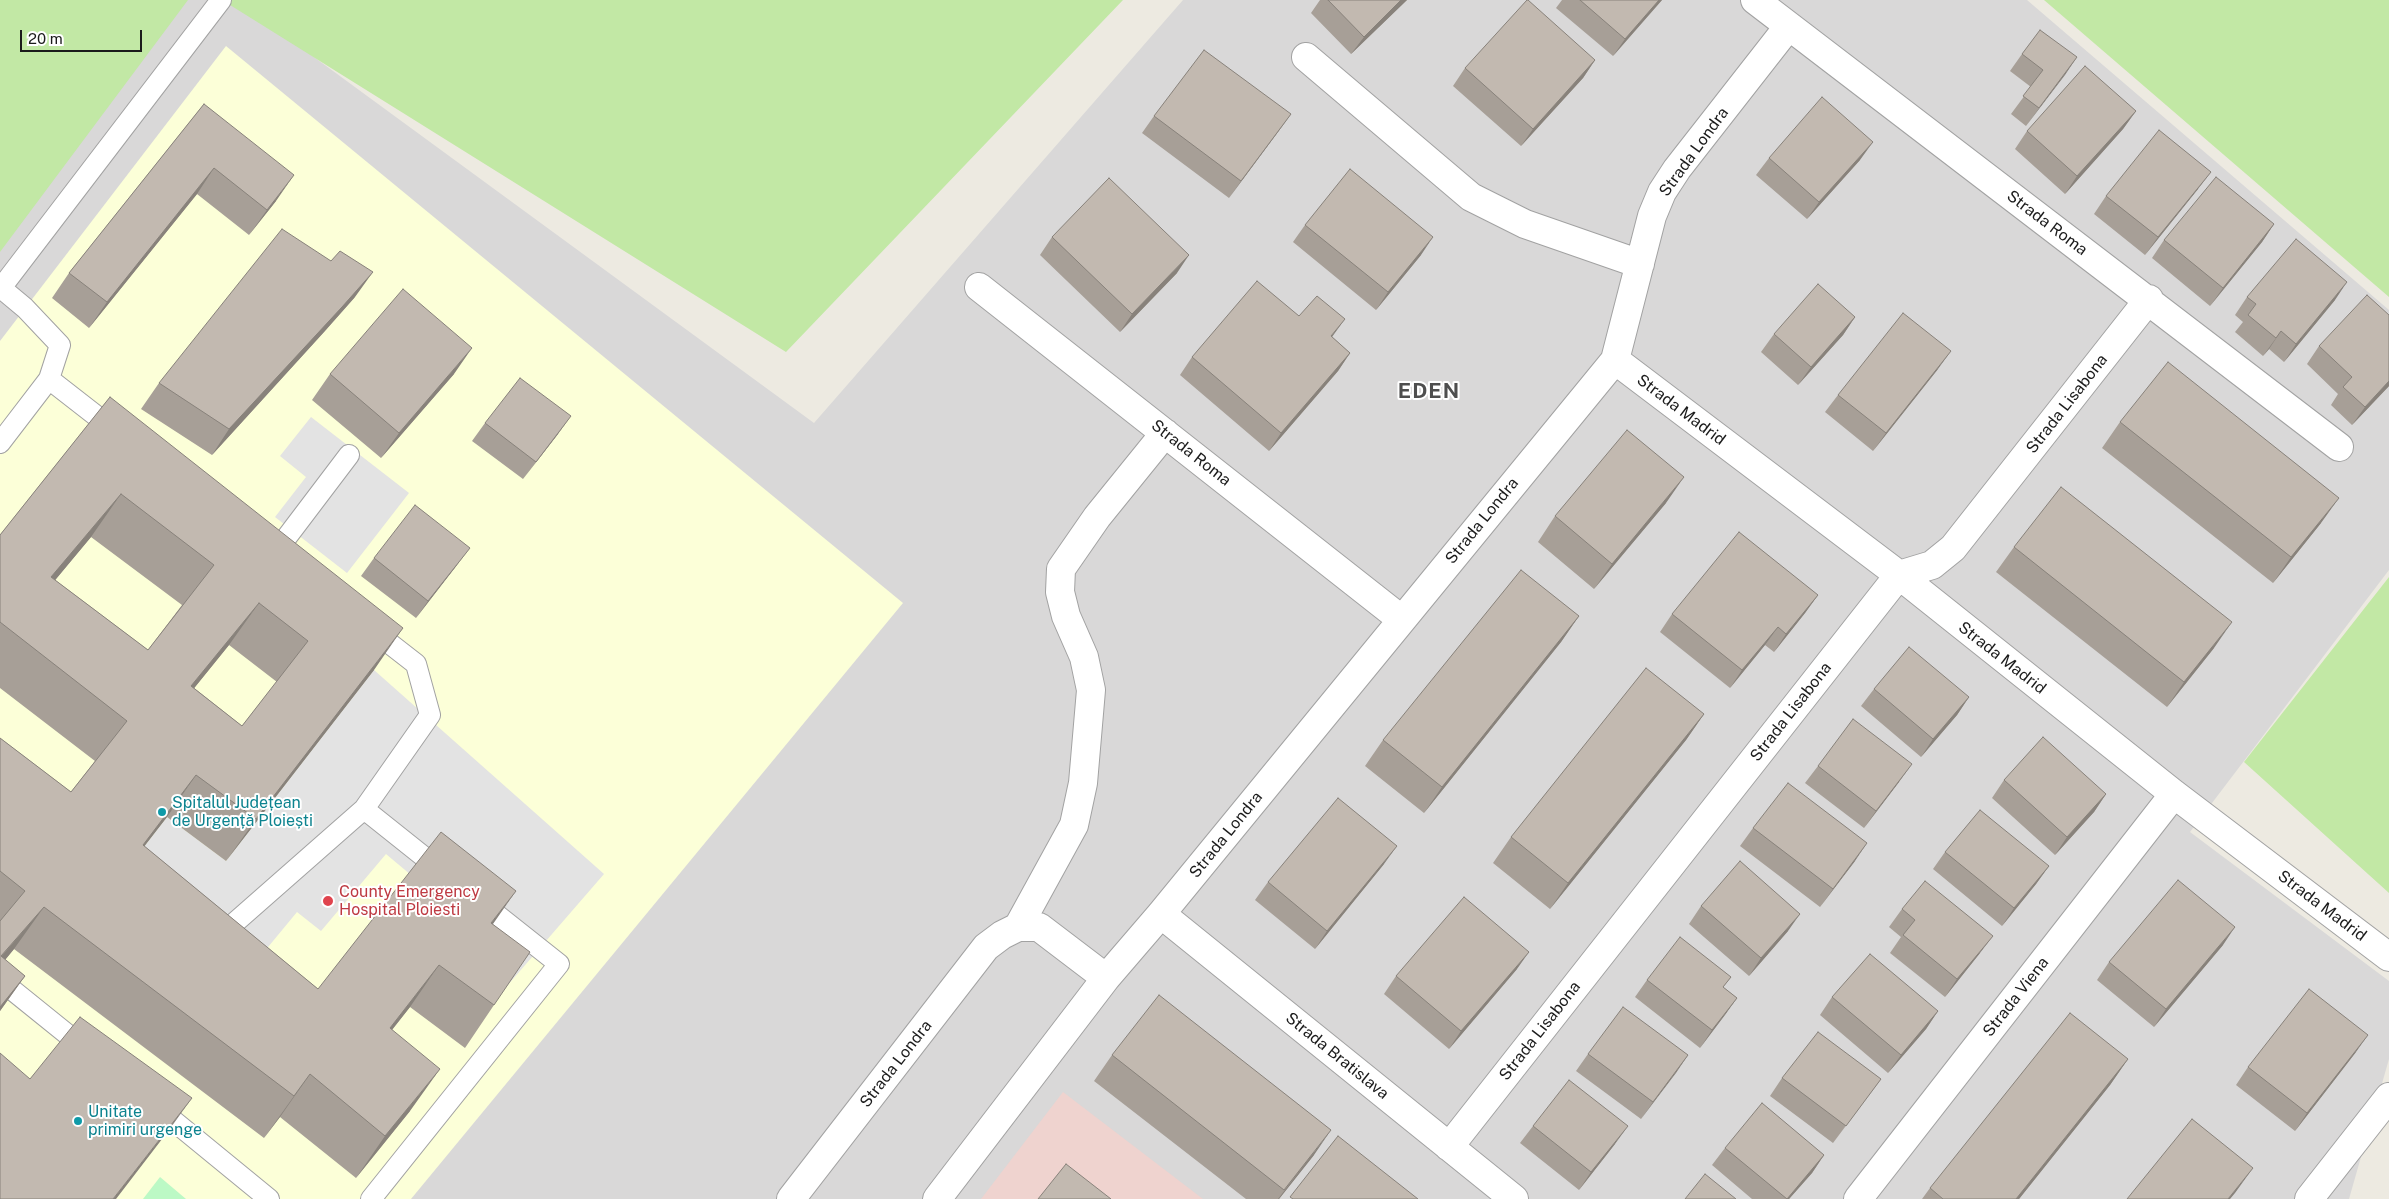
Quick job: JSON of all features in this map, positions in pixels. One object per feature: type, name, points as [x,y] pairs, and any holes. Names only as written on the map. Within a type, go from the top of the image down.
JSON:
[{"type":"street","name":"Strada Roma","points":[[1755,0],[2339,447]]},
{"type":"street","name":"Strada Londra","points":[[937,1199],[1106,978],[1161,914],[1614,360],[1652,216],[1662,192],[1677,169],[1788,27]]},
{"type":"street","points":[[1306,57],[1471,197],[1525,224],[1640,264]]},
{"type":"street","name":"Strada Roma","points":[[979,287],[1402,619]]},
{"type":"street","name":"Strada Lisabona","points":[[1449,1147],[1898,575],[1932,564],[1953,548],[2148,299]]},
{"type":"street","name":"Strada Madrid","points":[[1614,360],[1898,575],[2174,794],[2389,957]]},
{"type":"street","points":[[1106,978],[1039,927],[1018,927],[1074,825],[1083,783],[1091,690],[1084,657],[1066,616],[1060,592],[1061,569],[1097,516],[1165,432]]},
{"type":"street","name":"Strada Viena","points":[[1858,1199],[2174,794]]},
{"type":"street","name":"Strada Bratislava","points":[[1161,914],[1514,1199]]},
{"type":"street","name":"Strada Londra","points":[[791,1199],[986,947],[1002,935],[1018,927]]},
{"type":"street","points":[[2309,1199],[2389,1097]]},
{"type":"lane","points":[[0,443],[49,379],[60,345],[25,308],[1,289],[221,0]]},
{"type":"lane","points":[[49,379],[134,445]]},
{"type":"lane","points":[[290,566],[266,548],[349,455]]},
{"type":"lane","points":[[215,940],[364,809],[430,715],[416,664],[353,615]]},
{"type":"lane","points":[[364,809],[559,964],[371,1199]]},
{"type":"lane","points":[[0,980],[100,1061]]},
{"type":"lane","points":[[138,1092],[269,1199]]},
{"type":"shaded area","points":[[0,0],[236,0],[814,423],[1183,0],[2027,0],[2389,310],[2389,570],[2190,832],[2389,981],[2389,1059],[2349,1199],[0,1199]]},
{"type":"shaded area","name":"County Emergency Hospital Ploiesti","points":[[226,46],[903,603],[411,1199],[0,1199],[0,341]]},
{"type":"shaded area","points":[[311,417],[409,493],[347,573],[275,517],[306,477],[280,456]]},
{"type":"shaded area","points":[[374,670],[604,874],[500,994],[411,875],[386,854],[321,931],[297,912],[235,987],[113,887],[167,817],[226,861]]},
{"type":"shaded area","points":[[1063,1092],[1203,1199],[981,1199]]},
{"type":"green space","points":[[0,0],[188,0],[0,252]]},
{"type":"green space","points":[[222,0],[1123,0],[786,352]]},
{"type":"green space","points":[[2044,0],[2389,0],[2389,297]]},
{"type":"green space","points":[[2389,577],[2389,893],[2244,762]]},
{"type":"green space","points":[[160,1177],[186,1199],[143,1199]]},
{"type":"building","points":[[1328,0],[1401,0],[1364,37]]},
{"type":"building","points":[[1527,0],[1595,60],[1533,129],[1465,68]]},
{"type":"building","points":[[1580,0],[1659,0],[1625,39]]},
{"type":"building","points":[[2040,30],[2077,57],[2039,108],[2023,96],[2043,70],[2022,54]]},
{"type":"building","points":[[1204,50],[1291,114],[1241,181],[1154,116]]},
{"type":"building","points":[[2085,66],[2136,111],[2077,176],[2027,131]]},
{"type":"building","points":[[1822,97],[1873,142],[1819,202],[1769,158]]},
{"type":"building","points":[[204,104],[294,175],[267,210],[214,168],[107,302],[69,273]]},
{"type":"building","points":[[2159,130],[2211,172],[2158,237],[2106,196]]},
{"type":"building","points":[[1350,169],[1433,237],[1388,292],[1305,225]]},
{"type":"building","points":[[2216,177],[2274,224],[2223,288],[2164,240]]},
{"type":"building","points":[[1109,178],[1189,255],[1132,314],[1052,237]]},
{"type":"building","points":[[282,229],[331,261],[340,251],[373,272],[229,429],[159,383]]},
{"type":"building","points":[[2296,239],[2347,282],[2296,344],[2281,331],[2276,338],[2248,315],[2256,304],[2247,297]]},
{"type":"building","points":[[1257,281],[1299,316],[1317,296],[1345,319],[1331,336],[1350,353],[1281,433],[1192,357]]},
{"type":"building","points":[[1818,284],[1855,317],[1811,367],[1774,334]]},
{"type":"building","points":[[403,289],[472,348],[399,433],[330,374]]},
{"type":"building","points":[[2367,295],[2389,315],[2389,381],[2365,407],[2343,387],[2352,377],[2319,346]]},
{"type":"building","points":[[1903,313],[1951,351],[1886,433],[1838,395]]},
{"type":"building","points":[[2168,362],[2339,498],[2291,557],[2120,422]]},
{"type":"building","points":[[520,378],[571,416],[536,462],[485,423]]},
{"type":"building","name":"Spitalul Județean de Urgență Ploiești","points":[[110,397],[403,628],[256,819],[196,775],[143,845],[318,989],[441,832],[516,891],[491,923],[530,952],[494,1005],[439,965],[390,1028],[440,1069],[385,1136],[310,1074],[294,1096],[44,907],[1,956],[25,976],[0,1007],[0,921],[25,891],[0,871],[0,738],[71,792],[127,721],[0,622],[0,535]],"holes":[[[121,494],[214,565],[148,650],[51,577]],[[259,603],[308,641],[242,726],[191,686]]]},
{"type":"building","points":[[1627,430],[1684,477],[1612,564],[1555,516]]},
{"type":"building","points":[[2061,487],[2232,622],[2184,682],[2014,547]]},
{"type":"building","points":[[415,505],[470,548],[428,601],[374,558]]},
{"type":"building","points":[[1739,532],[1818,595],[1786,634],[1778,627],[1742,670],[1672,614]]},
{"type":"building","points":[[1521,570],[1579,616],[1442,787],[1383,740]]},
{"type":"building","points":[[1909,647],[1969,697],[1933,739],[1874,689]]},
{"type":"building","points":[[1646,668],[1704,714],[1568,883],[1511,837]]},
{"type":"building","points":[[1853,719],[1912,764],[1876,811],[1818,766]]},
{"type":"building","points":[[2043,737],[2106,794],[2067,837],[2004,780]]},
{"type":"building","points":[[1788,783],[1867,843],[1833,889],[1753,828]]},
{"type":"building","points":[[1338,798],[1397,846],[1327,931],[1268,882]]},
{"type":"building","points":[[1980,810],[2049,866],[2014,908],[1945,852]]},
{"type":"building","points":[[1740,861],[1800,914],[1761,958],[1701,906]]},
{"type":"building","points":[[2178,880],[2235,927],[2166,1009],[2109,962]]},
{"type":"building","points":[[1925,881],[1993,936],[1957,979],[1903,935],[1915,920],[1902,909]]},
{"type":"building","points":[[1464,897],[1529,952],[1461,1031],[1396,976]]},
{"type":"building","points":[[1680,937],[1731,977],[1723,987],[1737,998],[1712,1030],[1647,980]]},
{"type":"building","points":[[1870,954],[1938,1011],[1901,1055],[1832,997]]},
{"type":"building","points":[[2309,989],[2368,1035],[2307,1113],[2248,1067]]},
{"type":"building","points":[[1159,995],[1331,1130],[1284,1190],[1112,1055]]},
{"type":"building","points":[[1623,1007],[1688,1055],[1653,1102],[1588,1054]]},
{"type":"building","points":[[2070,1013],[2128,1059],[2016,1199],[1943,1199],[1930,1188]]},
{"type":"building","name":"Unitate primiri urgenge","points":[[80,1017],[192,1098],[113,1199],[0,1199],[0,1053],[30,1079]]},
{"type":"building","points":[[1818,1032],[1881,1079],[1846,1126],[1782,1078]]},
{"type":"building","points":[[1569,1080],[1628,1126],[1591,1172],[1533,1126]]},
{"type":"building","points":[[1762,1103],[1824,1155],[1787,1199],[1725,1148]]},
{"type":"building","points":[[2192,1119],[2253,1168],[2228,1199],[2127,1199]]},
{"type":"building","points":[[1338,1136],[1418,1199],[1293,1199],[1290,1197]]},
{"type":"building","points":[[1066,1164],[1111,1199],[1038,1199]]},
{"type":"building","points":[[1705,1174],[1736,1199],[1685,1199]]},
{"type":"place","name":"Spitalul Județean de Urgență Ploiești","points":[[162,812]]},
{"type":"place","name":"County Emergency Hospital Ploiesti","points":[[328,901]]},
{"type":"place","name":"Unitate primiri urgenge","points":[[78,1121]]},
{"type":"district","name":"EDEN","points":[[1429,392]]}]
